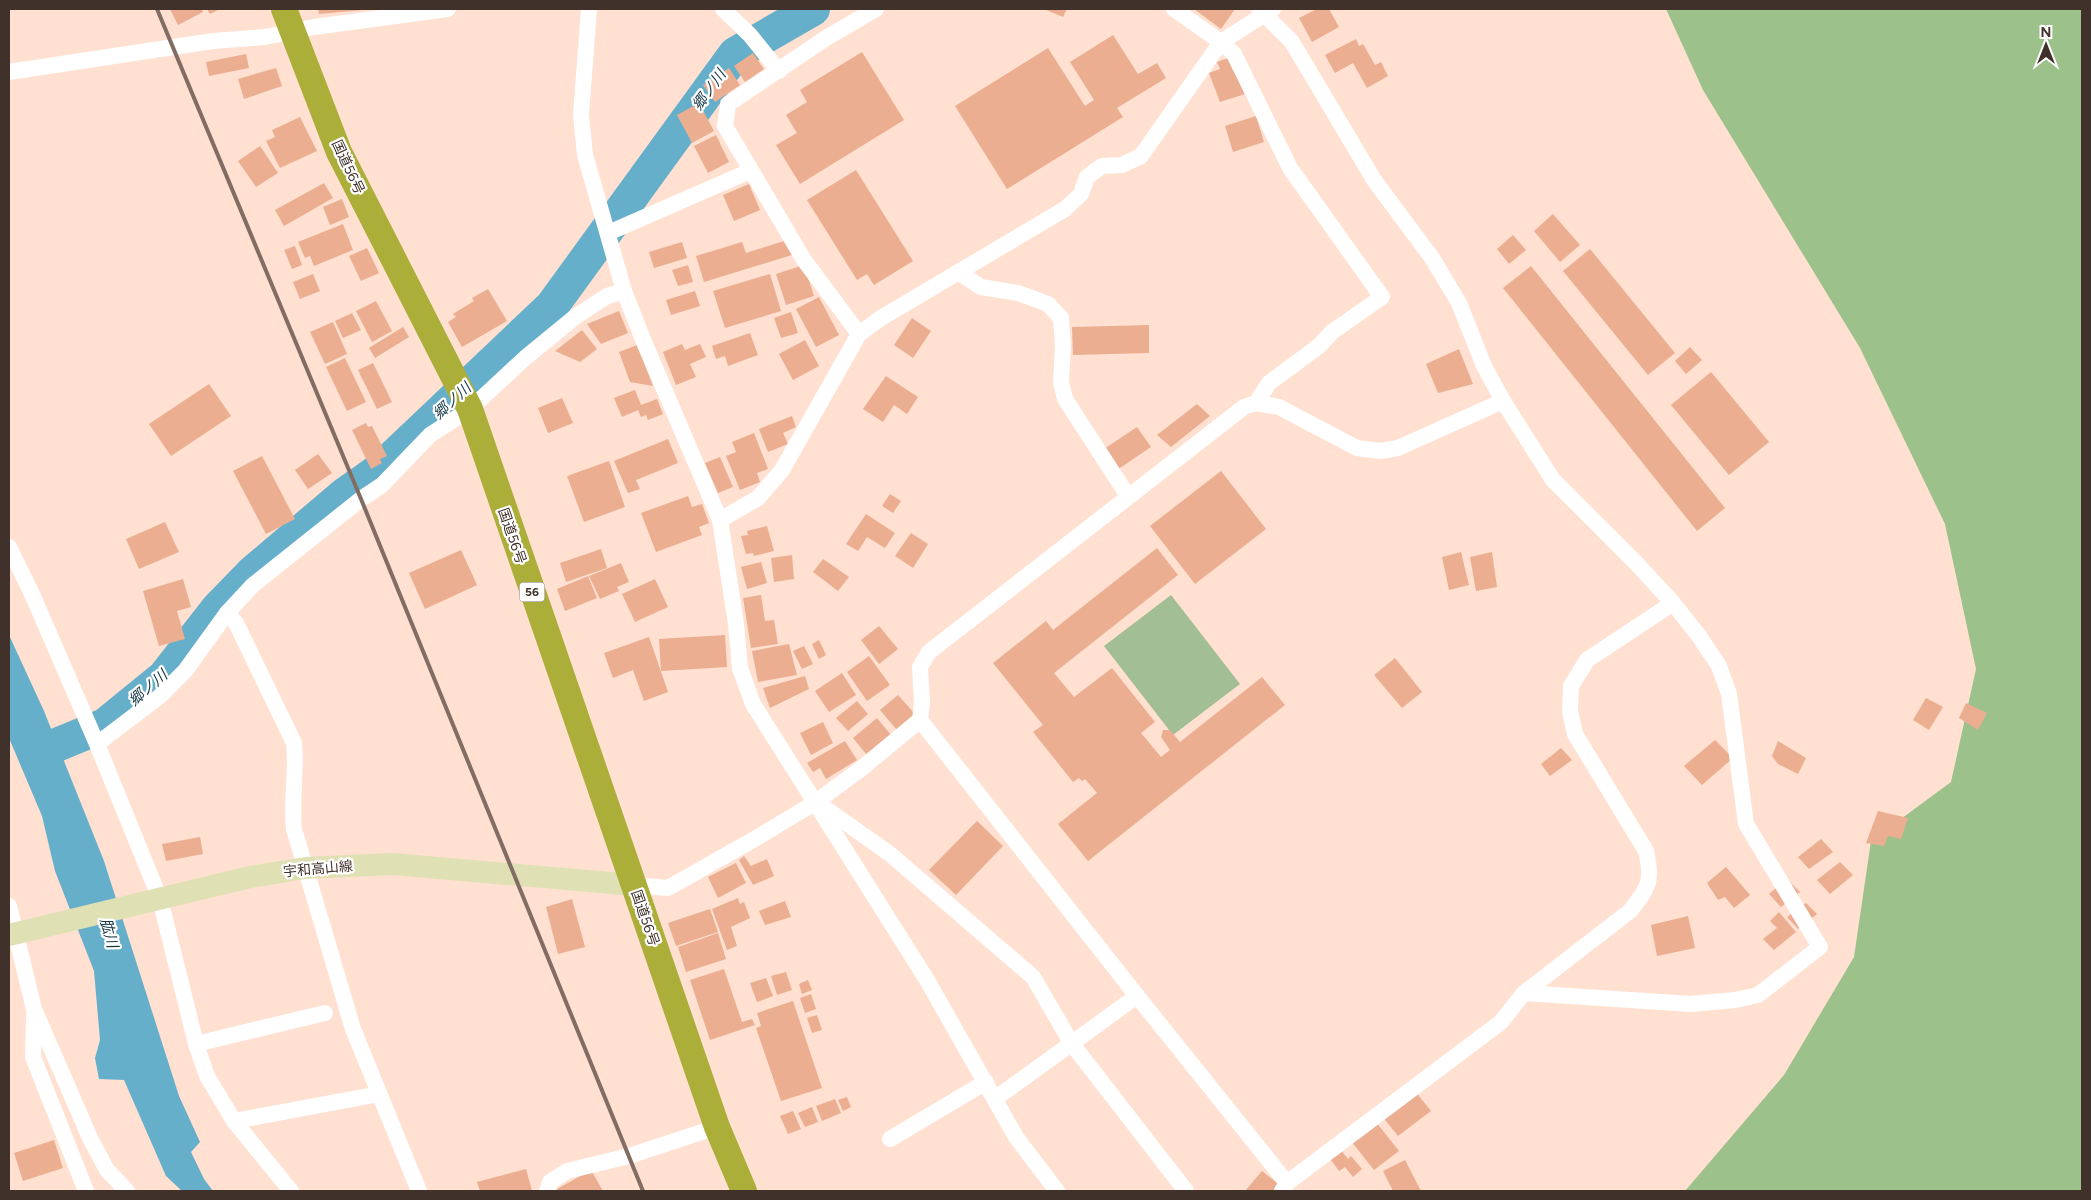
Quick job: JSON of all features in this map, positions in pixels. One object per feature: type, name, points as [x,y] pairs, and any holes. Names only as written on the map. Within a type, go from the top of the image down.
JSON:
[{"type":"highway","name":"国道56号","points":[[288,20],[339,152],[470,409],[717,1127],[744,1191]]},
{"type":"main road","name":"宇和高山線","points":[[12,934],[250,877],[305,868],[392,864],[634,886]]},
{"type":"street","points":[[9,72],[213,41],[265,37],[288,20],[448,9]]},
{"type":"street","points":[[589,9],[582,123],[585,155],[624,291],[720,520],[736,624],[740,668],[753,704],[927,980],[996,1098],[1016,1137],[1057,1191]]},
{"type":"street","points":[[723,9],[750,34],[779,71]]},
{"type":"street","points":[[859,334],[804,260],[725,126],[728,104],[826,38],[876,9]]},
{"type":"street","points":[[1174,9],[1222,42],[1234,54],[1290,168],[1382,297],[1332,332],[1319,346],[1270,383],[1256,403]]},
{"type":"street","points":[[720,520],[758,498],[782,470],[859,334],[881,318],[1064,209],[1081,194],[1087,177],[1102,166],[1122,165],[1141,156],[1222,42],[1266,10],[1292,42],[1374,180],[1432,258],[1459,303],[1484,366],[1503,401],[1553,480],[1673,602],[1719,666],[1730,694],[1746,824],[1820,947],[1758,995],[1735,1000],[1691,1004],[1524,993]]},
{"type":"street","points":[[608,234],[750,171]]},
{"type":"street","points":[[958,272],[981,287],[1018,293],[1048,304],[1061,318],[1063,346],[1061,382],[1064,398],[1128,496]]},
{"type":"street","points":[[97,744],[160,696],[185,671],[226,613],[253,585],[361,499],[382,485],[430,435],[470,409],[525,358],[575,317],[607,296],[624,291]]},
{"type":"street","points":[[634,886],[668,888],[816,802],[862,768],[920,720],[922,702],[920,667],[929,652],[1244,407],[1256,403],[1280,407],[1357,448],[1380,451],[1398,448],[1503,401]]},
{"type":"street","points":[[9,547],[32,594],[97,744],[154,900],[207,1076],[234,1121],[291,1191]]},
{"type":"street","points":[[920,720],[1284,1187],[1501,1022],[1524,993],[1630,911],[1642,897],[1649,884],[1650,867],[1646,850],[1575,734],[1570,711],[1571,686],[1587,660],[1673,602]]},
{"type":"street","points":[[226,613],[236,623],[294,743],[296,765],[293,821],[305,868],[353,1029],[419,1191]]},
{"type":"street","points":[[816,802],[890,854],[1033,977],[1072,1044],[1186,1191]]},
{"type":"street","points":[[9,906],[12,934],[34,1009],[90,1138],[107,1170],[127,1191]]},
{"type":"street","points":[[996,1098],[1136,996]]},
{"type":"street","points":[[34,1009],[33,1057],[86,1191]]},
{"type":"street","points":[[196,1044],[325,1013]]},
{"type":"street","points":[[890,1139],[986,1082]]},
{"type":"street","points":[[234,1121],[379,1094]]},
{"type":"street","points":[[547,1191],[550,1182],[567,1171],[629,1156],[717,1127]]},
{"type":"green space","points":[[1666,9],[2082,9],[2082,1191],[1685,1191],[1784,1075],[1854,957],[1871,841],[1951,782],[1976,669],[1945,524],[1860,348],[1703,90]]},
{"type":"green space","points":[[1171,595],[1240,684],[1173,735],[1104,646]]},
{"type":"water","name":"肱川","points":[[9,635],[44,711],[104,861],[179,1096],[200,1142],[191,1152],[204,1179],[213,1191],[182,1191],[166,1176],[124,1080],[99,1079],[95,1058],[100,1040],[94,971],[55,871],[42,816],[9,738]]},
{"type":"building","points":[[170,9],[202,9],[203,12],[178,25]]},
{"type":"building","points":[[207,9],[220,9],[210,14]]},
{"type":"building","points":[[318,9],[363,9],[363,10],[319,14]]},
{"type":"building","points":[[1044,9],[1067,9],[1063,17]]},
{"type":"building","points":[[1194,9],[1235,9],[1221,29]]},
{"type":"building","points":[[1317,9],[1329,9],[1339,27],[1312,42],[1299,18]]},
{"type":"building","points":[[1113,35],[1138,74],[1157,63],[1166,78],[1117,108],[1123,117],[1007,189],[955,106],[1048,48],[1085,106],[1094,100],[1070,62]]},
{"type":"building","points":[[1356,39],[1359,46],[1363,44],[1375,65],[1381,62],[1388,76],[1367,88],[1353,63],[1335,73],[1325,55]]},
{"type":"building","points":[[862,52],[904,120],[800,184],[776,145],[797,133],[786,115],[807,102],[800,90]]},
{"type":"building","points":[[753,53],[764,69],[745,82],[734,66]]},
{"type":"building","points":[[246,54],[249,68],[209,76],[206,62]]},
{"type":"building","points":[[1231,57],[1245,94],[1220,102],[1209,73],[1220,69],[1217,62]]},
{"type":"building","points":[[276,68],[282,86],[244,99],[238,79]]},
{"type":"building","points":[[729,68],[740,85],[715,102],[703,85]]},
{"type":"building","points":[[699,103],[714,131],[692,143],[677,115]]},
{"type":"building","points":[[1256,116],[1264,142],[1233,152],[1225,126]]},
{"type":"building","points":[[300,117],[317,151],[280,168],[266,141],[275,137],[272,130]]},
{"type":"building","points":[[716,135],[729,162],[708,173],[694,146]]},
{"type":"building","points":[[260,146],[278,173],[256,187],[238,161]]},
{"type":"building","points":[[856,170],[913,261],[874,285],[867,274],[857,280],[807,200]]},
{"type":"building","points":[[324,183],[333,198],[284,226],[275,210]]},
{"type":"building","points":[[749,184],[760,210],[734,221],[723,195]]},
{"type":"building","points":[[342,199],[349,217],[330,225],[323,207]]},
{"type":"building","points":[[1553,214],[1580,245],[1560,262],[1534,231]]},
{"type":"building","points":[[343,224],[353,250],[314,266],[310,256],[305,258],[298,242]]},
{"type":"building","points":[[1513,235],[1526,250],[1509,264],[1497,249]]},
{"type":"building","points":[[787,240],[792,255],[704,282],[696,256],[742,242],[746,253]]},
{"type":"building","points":[[682,242],[687,258],[654,268],[649,252]]},
{"type":"building","points":[[295,246],[302,265],[292,269],[284,250]]},
{"type":"building","points":[[367,248],[379,273],[361,281],[349,256]]},
{"type":"building","points":[[1590,249],[1675,353],[1648,375],[1563,271]]},
{"type":"building","points":[[688,265],[693,282],[678,286],[672,270]]},
{"type":"building","points":[[804,265],[814,296],[786,305],[776,274]]},
{"type":"building","points":[[1531,266],[1725,508],[1697,531],[1503,288]]},
{"type":"building","points":[[313,274],[320,291],[300,299],[293,282]]},
{"type":"building","points":[[770,274],[781,311],[725,328],[713,291]]},
{"type":"building","points":[[488,289],[507,321],[462,347],[448,322],[456,317],[453,314],[474,301],[472,298]]},
{"type":"building","points":[[695,291],[700,306],[671,315],[666,300]]},
{"type":"building","points":[[819,297],[839,335],[816,347],[796,309]]},
{"type":"building","points":[[376,301],[392,331],[372,342],[356,311]]},
{"type":"building","points":[[619,311],[628,333],[601,344],[587,324]]},
{"type":"building","points":[[791,312],[798,333],[781,338],[774,318]]},
{"type":"building","points":[[352,313],[361,330],[343,338],[335,321]]},
{"type":"building","points":[[912,318],[931,331],[913,358],[894,345]]},
{"type":"building","points":[[333,322],[347,354],[325,364],[310,332]]},
{"type":"building","points":[[1149,325],[1149,353],[1073,355],[1072,327]]},
{"type":"building","points":[[403,327],[409,337],[375,358],[369,348]]},
{"type":"building","points":[[582,330],[597,349],[580,362],[555,351]]},
{"type":"building","points":[[750,333],[758,355],[728,366],[725,356],[716,359],[712,346]]},
{"type":"building","points":[[805,340],[819,366],[793,380],[779,354]]},
{"type":"building","points":[[682,344],[685,350],[700,344],[706,357],[690,364],[696,377],[676,385],[663,352]]},
{"type":"building","points":[[637,345],[653,386],[630,382],[619,352]]},
{"type":"building","points":[[1690,347],[1702,360],[1686,374],[1675,361]]},
{"type":"building","points":[[1459,349],[1473,384],[1438,393],[1426,364]]},
{"type":"building","points":[[345,358],[366,402],[347,411],[326,367]]},
{"type":"building","points":[[373,363],[392,402],[377,409],[358,370]]},
{"type":"building","points":[[1711,372],[1769,442],[1729,475],[1671,405]]},
{"type":"building","points":[[886,376],[918,397],[907,414],[894,405],[883,422],[863,409]]},
{"type":"building","points":[[209,384],[231,416],[171,456],[149,424]]},
{"type":"building","points":[[635,390],[641,405],[657,399],[663,414],[648,420],[646,415],[641,417],[638,410],[622,417],[614,398]]},
{"type":"building","points":[[562,398],[573,423],[548,433],[538,408]]},
{"type":"building","points":[[1197,404],[1210,416],[1171,447],[1157,435]]},
{"type":"building","points":[[792,416],[796,427],[783,433],[788,444],[768,452],[759,429]]},
{"type":"building","points":[[366,423],[368,427],[372,426],[387,456],[380,459],[382,463],[371,469],[352,430]]},
{"type":"building","points":[[1137,427],[1151,447],[1117,470],[1104,449]]},
{"type":"building","points":[[754,433],[768,469],[757,473],[760,482],[740,490],[726,456],[736,452],[732,442]]},
{"type":"building","points":[[668,439],[678,463],[636,480],[640,489],[628,493],[614,461]]},
{"type":"building","points":[[318,454],[332,473],[308,489],[295,470]]},
{"type":"building","points":[[262,456],[295,519],[266,534],[233,471]]},
{"type":"building","points":[[720,457],[733,487],[718,493],[705,463]]},
{"type":"building","points":[[609,461],[625,507],[584,522],[567,476]]},
{"type":"building","points":[[1221,471],[1266,529],[1195,584],[1150,526]]},
{"type":"building","points":[[890,494],[901,501],[893,513],[882,506]]},
{"type":"building","points":[[688,496],[692,507],[702,504],[709,523],[699,527],[702,535],[656,552],[641,513]]},
{"type":"building","points":[[866,514],[895,533],[885,548],[867,537],[858,551],[846,544]]},
{"type":"building","points":[[165,522],[179,552],[139,569],[126,539]]},
{"type":"building","points":[[767,526],[774,551],[754,556],[753,553],[746,554],[741,536],[748,535],[747,531]]},
{"type":"building","points":[[911,533],[928,544],[913,568],[895,556]]},
{"type":"building","points":[[1157,548],[1178,575],[1054,673],[1074,697],[1112,668],[1155,722],[1141,733],[1161,757],[1170,750],[1161,737],[1163,730],[1170,730],[1180,742],[1262,677],[1285,705],[1088,861],[1058,824],[1097,793],[1085,779],[1082,781],[1079,778],[1073,782],[1033,732],[1043,725],[993,663],[1046,621],[1053,630]]},
{"type":"building","points":[[601,549],[607,568],[566,582],[560,563]]},
{"type":"building","points":[[461,550],[477,585],[425,609],[409,573]]},
{"type":"building","points":[[1461,552],[1469,585],[1449,590],[1442,557]]},
{"type":"building","points":[[1492,552],[1497,587],[1476,591],[1470,557]]},
{"type":"building","points":[[792,555],[794,579],[774,582],[771,558]]},
{"type":"building","points":[[823,559],[849,577],[838,591],[813,572]]},
{"type":"building","points":[[761,562],[767,583],[747,589],[741,567]]},
{"type":"building","points":[[621,563],[629,582],[617,587],[619,591],[600,599],[589,576]]},
{"type":"building","points":[[588,576],[597,598],[565,611],[557,589]]},
{"type":"building","points":[[183,579],[191,607],[177,611],[185,639],[159,646],[143,591]]},
{"type":"building","points":[[655,579],[668,607],[635,622],[622,594]]},
{"type":"building","points":[[761,595],[765,621],[774,620],[778,644],[751,648],[743,598]]},
{"type":"building","points":[[879,626],[898,649],[879,664],[861,640]]},
{"type":"building","points":[[725,635],[727,667],[661,671],[659,639]]},
{"type":"building","points":[[649,637],[668,692],[644,701],[633,670],[613,678],[604,653]]},
{"type":"building","points":[[819,640],[826,655],[819,659],[812,644]]},
{"type":"building","points":[[789,644],[797,675],[758,682],[752,651]]},
{"type":"building","points":[[804,646],[813,664],[802,669],[793,651]]},
{"type":"building","points":[[869,656],[890,685],[867,701],[847,672]]},
{"type":"building","points":[[1395,658],[1422,692],[1402,708],[1374,675]]},
{"type":"building","points":[[842,673],[856,695],[829,712],[815,691]]},
{"type":"building","points":[[805,676],[809,689],[770,708],[763,688]]},
{"type":"building","points":[[898,695],[915,714],[897,730],[880,710]]},
{"type":"building","points":[[1926,698],[1943,707],[1929,730],[1913,720]]},
{"type":"building","points":[[857,701],[868,714],[848,731],[836,718]]},
{"type":"building","points":[[1966,703],[1987,713],[1978,730],[1959,718]]},
{"type":"building","points":[[877,718],[891,735],[867,755],[853,738]]},
{"type":"building","points":[[823,722],[833,743],[811,755],[800,733]]},
{"type":"building","points":[[1715,740],[1733,758],[1702,785],[1684,766]]},
{"type":"building","points":[[845,741],[857,760],[826,779],[820,768],[813,772],[807,763]]},
{"type":"building","points":[[1778,741],[1806,758],[1798,774],[1778,764],[1772,756]]},
{"type":"building","points":[[1561,748],[1572,760],[1550,776],[1541,764]]},
{"type":"building","points":[[1878,811],[1908,818],[1901,839],[1888,836],[1884,846],[1866,843]]},
{"type":"building","points":[[977,821],[1003,846],[956,895],[929,870]]},
{"type":"building","points":[[200,837],[203,854],[166,861],[162,844]]},
{"type":"building","points":[[1821,839],[1833,852],[1809,869],[1798,857]]},
{"type":"building","points":[[744,856],[751,866],[767,859],[774,876],[753,885],[739,860]]},
{"type":"building","points":[[1840,862],[1853,875],[1830,894],[1817,880]]},
{"type":"building","points":[[736,863],[746,883],[718,898],[708,877]]},
{"type":"building","points":[[1726,867],[1750,895],[1734,908],[1725,897],[1718,900],[1707,883]]},
{"type":"building","points":[[1787,879],[1800,892],[1781,907],[1769,894]]},
{"type":"building","points":[[738,898],[740,904],[744,902],[750,918],[731,927],[737,946],[727,950],[712,909]]},
{"type":"building","points":[[572,899],[585,947],[558,954],[546,907]]},
{"type":"building","points":[[785,901],[791,917],[765,925],[759,911]]},
{"type":"building","points":[[1806,903],[1817,914],[1798,929],[1787,917]]},
{"type":"building","points":[[710,909],[718,932],[676,946],[668,923]]},
{"type":"building","points":[[1779,912],[1796,932],[1774,950],[1763,939],[1777,928],[1770,921]]},
{"type":"building","points":[[1688,916],[1695,948],[1657,956],[1651,925]]},
{"type":"building","points":[[718,933],[726,959],[686,972],[678,947]]},
{"type":"building","points":[[724,969],[742,1022],[752,1019],[755,1025],[710,1040],[690,980]]},
{"type":"building","points":[[786,972],[792,990],[777,995],[771,976]]},
{"type":"building","points":[[766,978],[773,996],[757,1002],[750,983]]},
{"type":"building","points":[[808,980],[812,990],[802,994],[799,984]]},
{"type":"building","points":[[811,994],[816,1009],[805,1013],[800,998]]},
{"type":"building","points":[[793,1001],[822,1088],[781,1101],[756,1028],[761,1026],[757,1013]]},
{"type":"building","points":[[817,1015],[822,1030],[812,1033],[807,1018]]},
{"type":"building","points":[[1415,1091],[1431,1111],[1398,1136],[1382,1116]]},
{"type":"building","points":[[847,1097],[851,1107],[843,1111],[838,1100]]},
{"type":"building","points":[[835,1099],[841,1113],[822,1121],[816,1106]]},
{"type":"building","points":[[812,1107],[818,1122],[805,1127],[798,1113]]},
{"type":"building","points":[[793,1111],[801,1129],[788,1134],[780,1116]]},
{"type":"building","points":[[1376,1122],[1399,1151],[1374,1170],[1351,1141]]},
{"type":"building","points":[[54,1140],[63,1168],[23,1181],[14,1153]]},
{"type":"building","points":[[1339,1148],[1348,1159],[1351,1156],[1362,1169],[1353,1177],[1345,1167],[1339,1171],[1328,1156]]},
{"type":"building","points":[[1405,1160],[1421,1191],[1393,1191],[1383,1171]]},
{"type":"building","points":[[526,1169],[532,1191],[480,1191],[477,1182]]},
{"type":"building","points":[[591,1170],[603,1191],[558,1191],[557,1189]]},
{"type":"building","points":[[1262,1171],[1281,1186],[1276,1191],[1245,1191]]},
{"type":"waterway","name":"郷ノ川","points":[[47,749],[105,725],[164,677],[218,608],[252,573],[344,495],[378,471],[552,306],[735,54],[813,9]]},
{"type":"railway","points":[[157,9],[361,499],[643,1191]]}]
